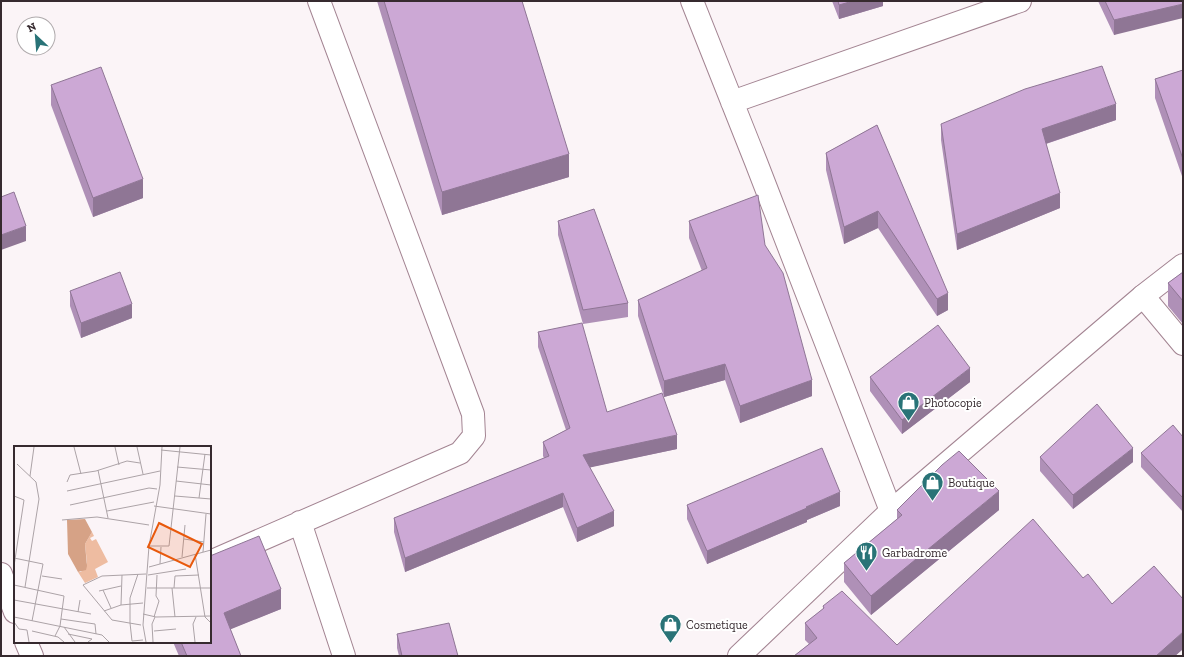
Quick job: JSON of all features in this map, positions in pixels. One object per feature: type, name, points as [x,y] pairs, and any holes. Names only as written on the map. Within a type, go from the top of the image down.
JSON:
[{"type":"street","points":[[211,562],[460,453],[474,436],[473,414],[319,1]]},
{"type":"street","points":[[692,1],[891,511]]},
{"type":"street","points":[[732,102],[1020,1]]},
{"type":"street","points":[[739,656],[891,511],[1143,296],[1183,265]]},
{"type":"street","points":[[1143,296],[1183,344]]},
{"type":"street","points":[[300,522],[344,656]]},
{"type":"street","points":[[1,574],[14,609]]},
{"type":"street","points":[[26,643],[32,656]]},
{"type":"building","points":[[384,1],[522,1],[569,154],[442,192]]},
{"type":"building","points":[[838,1],[853,1],[839,5]]},
{"type":"building","points":[[1105,1],[1183,1],[1183,4],[1114,20]]},
{"type":"building","points":[[1102,66],[1116,104],[1042,129],[1060,193],[957,234],[941,124],[1025,89]]},
{"type":"building","points":[[101,67],[143,179],[93,198],[51,85]]},
{"type":"building","points":[[1183,70],[1183,159],[1155,79]]},
{"type":"building","points":[[877,125],[948,293],[937,299],[878,211],[844,227],[826,153]]},
{"type":"building","points":[[14,192],[26,226],[1,235],[1,197]]},
{"type":"building","points":[[758,195],[765,245],[783,273],[812,380],[740,406],[725,364],[664,381],[638,300],[707,268],[689,221]]},
{"type":"building","points":[[594,209],[628,303],[583,310],[558,221]]},
{"type":"building","points":[[120,272],[132,304],[81,323],[70,291]]},
{"type":"building","points":[[1183,272],[1183,301],[1168,283]]},
{"type":"building","points":[[582,323],[607,412],[662,393],[677,435],[583,455],[614,511],[577,528],[563,493],[405,558],[394,518],[549,456],[543,442],[570,428],[538,332]]},
{"type":"building","points":[[938,325],[970,368],[902,420],[870,377]]},
{"type":"building","points":[[1097,404],[1133,448],[1073,495],[1040,457]]},
{"type":"building","points":[[1173,425],[1183,437],[1183,498],[1141,453]]},
{"type":"building","points":[[822,448],[840,492],[806,507],[807,508],[707,551],[687,505]]},
{"type":"building","points":[[959,451],[999,491],[871,596],[844,563],[902,515],[897,510],[942,465]]},
{"type":"building","points":[[1033,519],[1083,578],[1088,574],[1112,604],[1154,566],[1183,599],[1183,632],[1156,656],[794,656],[817,638],[805,623],[842,591],[897,645]]},
{"type":"building","points":[[259,536],[281,589],[224,613],[241,656],[187,656],[181,643],[211,643],[211,556]]},
{"type":"building","points":[[449,623],[458,656],[402,656],[397,634]]},
{"type":"place","name":"Photocopie","points":[[908,422]]},
{"type":"place","name":"Boutique","points":[[933,502]]},
{"type":"place","name":"Garbadrome","points":[[867,572]]},
{"type":"place","name":"Cosmetique","points":[[670,644]]}]
